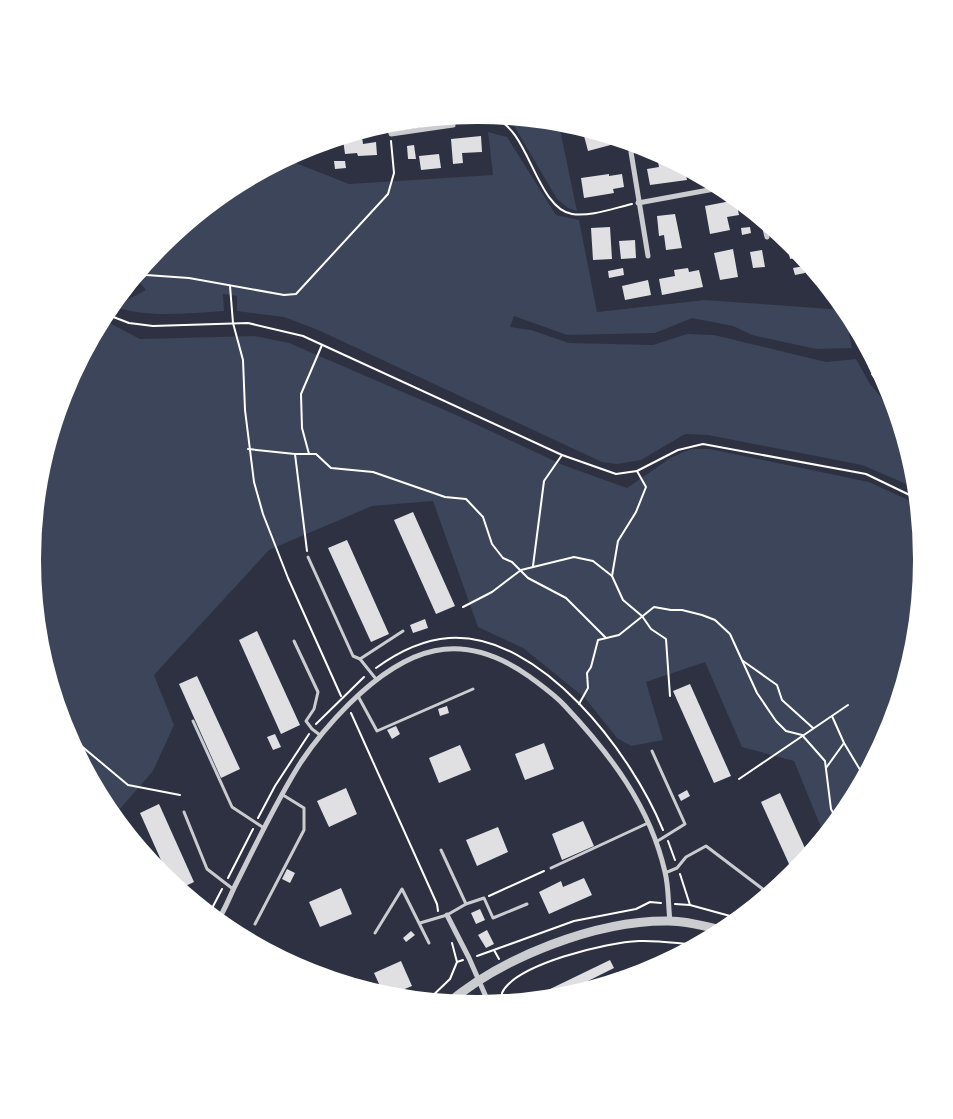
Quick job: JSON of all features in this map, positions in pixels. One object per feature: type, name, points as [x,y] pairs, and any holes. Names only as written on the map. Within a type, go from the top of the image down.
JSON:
[{"type":"street","points":[[390,129],[391,134],[453,125]]},
{"type":"street","points":[[631,152],[648,256]]},
{"type":"street","points":[[638,203],[712,189]]},
{"type":"street","points":[[765,228],[767,237]]},
{"type":"street","points":[[220,916],[282,795],[320,735],[376,679],[404,661],[428,653],[449,649],[476,651],[492,655],[517,668],[563,703],[602,746],[621,771],[648,823],[665,873],[670,921]]},
{"type":"street","points":[[447,915],[487,998]]},
{"type":"street","points":[[455,998],[479,980],[531,952],[564,940],[610,928],[670,921],[714,929]]},
{"type":"lane","points":[[308,557],[354,656],[360,659],[376,679]]},
{"type":"lane","points":[[360,659],[403,631]]},
{"type":"lane","points":[[294,641],[318,692],[314,709],[306,721],[320,735]]},
{"type":"lane","points":[[358,696],[377,731],[472,689]]},
{"type":"lane","points":[[193,721],[232,807],[265,828]]},
{"type":"lane","points":[[652,751],[685,824],[655,842]]},
{"type":"lane","points":[[255,924],[304,830],[304,808],[282,795]]},
{"type":"lane","points":[[184,812],[208,870],[233,889]]},
{"type":"lane","points":[[551,868],[648,823]]},
{"type":"lane","points":[[665,873],[677,868],[686,857],[706,846],[764,890]]},
{"type":"lane","points":[[441,850],[466,904]]},
{"type":"lane","points":[[375,933],[402,889],[429,944]]},
{"type":"lane","points":[[420,923],[447,915],[466,904],[484,898],[493,918],[527,904]]},
{"type":"path","points":[[453,125],[473,120]]},
{"type":"path","points":[[497,121],[500,121],[513,133],[549,198],[563,211],[578,214],[638,203]]},
{"type":"path","points":[[144,273],[146,275],[188,278],[284,295],[296,294],[388,194],[394,173],[391,134]]},
{"type":"path","points":[[132,287],[146,275]]},
{"type":"path","points":[[230,286],[233,323],[243,360],[248,449],[254,482],[263,514],[288,578],[342,697]]},
{"type":"path","points":[[111,316],[129,323],[153,326],[248,323],[273,327],[303,336],[562,455],[616,474],[637,471],[678,450],[702,444],[866,474],[911,496]]},
{"type":"path","points":[[309,454],[302,428],[301,394],[322,345]]},
{"type":"path","points":[[248,449],[295,454],[316,454],[331,468],[373,472],[445,497],[466,499],[483,517],[492,544],[503,558],[512,562],[528,578],[566,598],[606,638]]},
{"type":"path","points":[[295,454],[308,557]]},
{"type":"path","points":[[533,567],[544,482],[562,455]]},
{"type":"path","points":[[612,576],[618,541],[636,512],[646,487],[637,471]]},
{"type":"path","points":[[463,607],[492,592],[521,570],[574,557],[593,561],[612,576],[623,600],[642,616],[651,629],[666,639],[670,696]]},
{"type":"path","points":[[579,704],[588,688],[587,673],[591,666],[598,640],[618,635],[654,607],[682,610],[708,617],[730,634],[757,693],[776,721],[786,731],[802,735],[825,760],[831,809],[834,814]]},
{"type":"path","points":[[211,910],[275,786],[312,729],[342,697],[370,672],[398,653],[423,643],[450,638],[477,640],[513,652],[539,669],[579,704],[604,731],[630,766],[654,807],[690,905]]},
{"type":"path","points":[[741,659],[778,685],[782,700],[813,728]]},
{"type":"path","points":[[339,700],[353,716],[437,904],[439,917]]},
{"type":"path","points":[[739,780],[848,705]]},
{"type":"path","points":[[832,716],[844,744],[861,771]]},
{"type":"path","points":[[78,743],[128,785],[180,795]]},
{"type":"path","points":[[826,768],[844,744]]},
{"type":"path","points":[[484,898],[551,868]]},
{"type":"path","points":[[502,998],[502,993],[514,978],[550,962],[582,952],[612,944],[640,941],[688,944]]},
{"type":"path","points":[[451,942],[456,962]]},
{"type":"shaded area","points":[[511,122],[560,129],[577,211],[568,208],[557,199]]},
{"type":"shaded area","points":[[488,132],[507,137],[556,215],[579,220],[597,312],[705,300],[837,310],[847,324],[852,348],[816,349],[752,335],[733,326],[692,318],[655,333],[567,335],[514,316],[510,327],[531,330],[569,343],[653,345],[687,334],[714,335],[826,362],[856,359],[870,384],[886,403],[901,446],[900,450],[909,485],[862,465],[708,435],[685,434],[641,460],[617,464],[602,462],[318,330],[284,317],[237,311],[237,296],[223,294],[224,311],[158,314],[118,308],[127,300],[146,290],[138,280],[187,229],[233,194],[257,179],[292,162],[349,184],[493,175]]},
{"type":"shaded area","points":[[107,322],[140,339],[255,336],[289,343],[454,414],[563,465],[627,488],[672,457],[691,449],[710,449],[869,482],[912,502],[915,531],[915,588],[912,617],[901,673],[892,701],[870,754],[842,803],[822,830],[794,761],[742,747],[705,662],[646,682],[663,740],[631,746],[617,738],[585,698],[523,648],[478,627],[433,501],[372,506],[269,550],[154,675],[174,725],[153,771],[117,812],[96,779],[83,754],[61,701],[46,645],[38,588],[38,531],[41,502],[52,446],[61,418],[83,365]]},
{"type":"building","points":[[583,134],[616,143],[588,151]]},
{"type":"building","points":[[481,136],[482,152],[462,153],[463,163],[453,164],[451,139]]},
{"type":"building","points":[[362,137],[363,144],[376,142],[377,155],[358,156],[357,153],[345,154],[343,141]]},
{"type":"building","points":[[414,145],[416,159],[408,159],[407,146]]},
{"type":"building","points":[[439,154],[441,168],[421,170],[419,156]]},
{"type":"building","points":[[334,161],[345,161],[346,168],[335,169]]},
{"type":"building","points":[[658,162],[661,162],[686,174],[687,180],[650,185],[647,169],[659,167]]},
{"type":"building","points":[[609,174],[609,176],[622,174],[624,187],[613,189],[614,193],[584,198],[581,178]]},
{"type":"building","points":[[730,201],[737,206],[739,215],[727,217],[730,230],[710,234],[705,206]]},
{"type":"building","points":[[675,214],[682,248],[666,250],[664,235],[659,236],[657,216]]},
{"type":"building","points":[[610,227],[612,259],[593,260],[591,228]]},
{"type":"building","points":[[750,227],[751,233],[742,235],[741,228]]},
{"type":"building","points":[[635,240],[636,258],[621,259],[619,241]]},
{"type":"building","points":[[733,249],[738,277],[720,280],[714,253]]},
{"type":"building","points":[[762,250],[765,267],[753,268],[750,252]]},
{"type":"building","points":[[788,250],[796,258],[790,259]]},
{"type":"building","points":[[803,266],[805,273],[795,275],[793,268]]},
{"type":"building","points":[[623,268],[624,275],[609,278],[608,271]]},
{"type":"building","points":[[688,268],[689,272],[699,270],[703,287],[662,295],[659,279],[675,276],[674,270]]},
{"type":"building","points":[[648,280],[651,295],[625,300],[622,286]]},
{"type":"building","points":[[413,512],[455,606],[436,614],[394,520]]},
{"type":"building","points":[[347,540],[389,634],[371,642],[328,548]]},
{"type":"building","points":[[425,619],[428,628],[413,633],[410,625]]},
{"type":"building","points":[[257,631],[300,725],[281,734],[239,640]]},
{"type":"building","points":[[197,676],[240,769],[221,778],[179,684]]},
{"type":"building","points":[[690,684],[731,776],[714,783],[673,691]]},
{"type":"building","points":[[447,706],[449,713],[440,716],[438,709]]},
{"type":"building","points":[[396,726],[400,734],[392,739],[387,730]]},
{"type":"building","points":[[275,734],[281,747],[273,750],[267,737]]},
{"type":"building","points":[[544,743],[554,769],[525,780],[515,754]]},
{"type":"building","points":[[460,745],[471,770],[439,783],[429,758]]},
{"type":"building","points":[[346,788],[357,814],[329,827],[317,801]]},
{"type":"building","points":[[687,790],[690,796],[681,801],[678,795]]},
{"type":"building","points":[[780,793],[806,850],[790,867],[761,802]]},
{"type":"building","points":[[159,804],[194,882],[184,887],[165,869],[140,813]]},
{"type":"building","points":[[583,821],[594,846],[562,860],[552,834]]},
{"type":"building","points":[[498,827],[508,852],[477,866],[466,840]]},
{"type":"building","points":[[287,869],[295,873],[290,883],[282,879]]},
{"type":"building","points":[[584,878],[592,895],[549,914],[539,892],[561,881],[563,887]]},
{"type":"building","points":[[341,888],[352,914],[320,927],[309,902]]},
{"type":"building","points":[[480,909],[485,920],[476,924],[471,913]]},
{"type":"building","points":[[487,930],[494,944],[486,948],[478,935]]},
{"type":"building","points":[[411,931],[415,935],[406,942],[403,938]]},
{"type":"building","points":[[610,960],[614,968],[576,987],[549,992],[548,990]]},
{"type":"building","points":[[401,961],[412,986],[399,991],[381,988],[374,973]]}]
